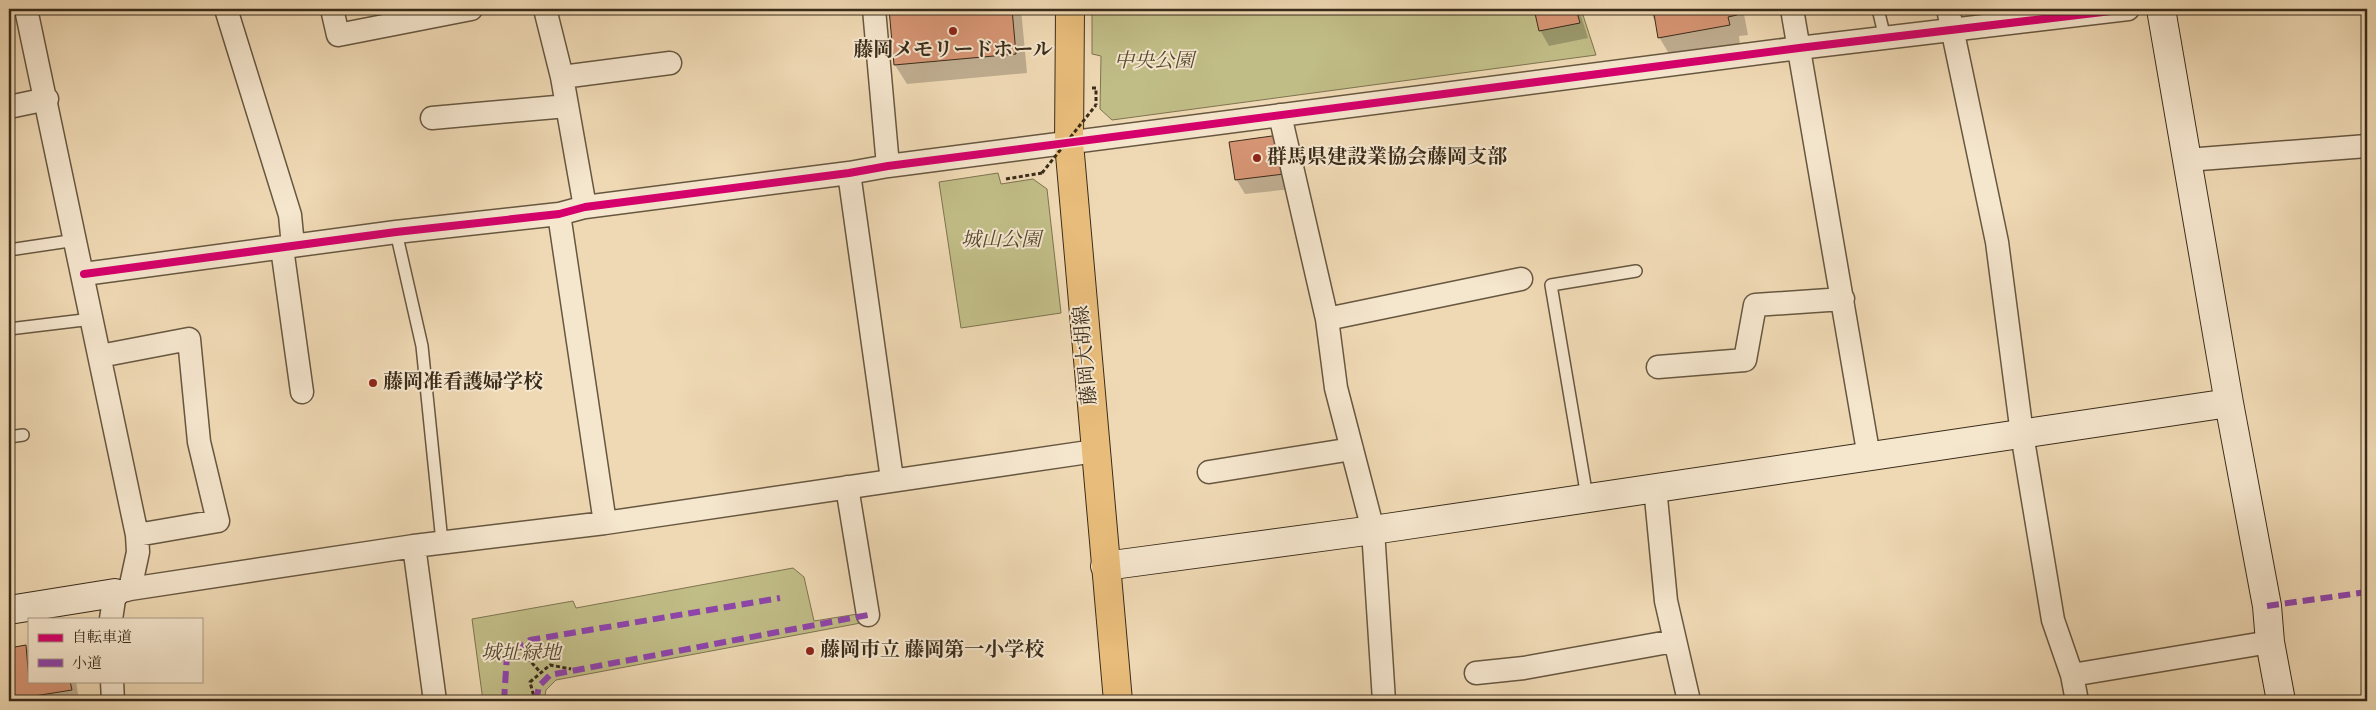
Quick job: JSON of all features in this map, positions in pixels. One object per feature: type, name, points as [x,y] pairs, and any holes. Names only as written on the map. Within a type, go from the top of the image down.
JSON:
[{"type":"main road","name":"藤岡大胡線","points":[[1070,9],[1078,112],[1068,143],[1118,701]]},
{"type":"street","points":[[26,9],[84,274],[136,535],[138,552],[118,601]]},
{"type":"street","points":[[226,9],[290,215],[288,247],[302,392]]},
{"type":"street","points":[[332,9],[338,35],[471,9]]},
{"type":"street","points":[[544,9],[562,77],[585,207]]},
{"type":"street","points":[[874,9],[888,166]]},
{"type":"street","points":[[1792,9],[1843,299],[1868,457]]},
{"type":"street","points":[[1948,9],[1951,31],[1998,242],[2022,434],[2053,620],[2072,675],[2077,701]]},
{"type":"street","points":[[84,274],[396,232],[559,214],[585,207],[849,173],[888,166],[1799,48],[2128,9]]},
{"type":"street","points":[[2162,9],[2229,403],[2267,606],[2270,642],[2281,701]]},
{"type":"street","points":[[562,77],[670,63]]},
{"type":"street","points":[[9,107],[47,99]]},
{"type":"street","points":[[432,118],[567,106]]},
{"type":"street","points":[[1280,116],[1327,319],[1336,388],[1373,530],[1384,701]]},
{"type":"street","points":[[2187,160],[2367,146]]},
{"type":"street","points":[[849,173],[892,479]]},
{"type":"street","points":[[559,214],[605,523]]},
{"type":"street","points":[[1327,319],[1521,280]]},
{"type":"street","points":[[1658,367],[1745,360],[1755,305],[1843,299]]},
{"type":"street","points":[[100,356],[189,339],[199,442],[218,521],[136,535]]},
{"type":"street","points":[[1105,566],[1373,530],[2229,403]]},
{"type":"street","points":[[1209,472],[1352,449]]},
{"type":"street","points":[[9,610],[118,601],[414,546],[605,523],[892,479],[1095,451]]},
{"type":"street","points":[[847,487],[868,615]]},
{"type":"street","points":[[1655,487],[1666,601],[1674,641],[1690,701]]},
{"type":"street","points":[[414,546],[435,701]]},
{"type":"street","points":[[1476,673],[1524,668],[1674,641]]},
{"type":"street","points":[[2072,675],[2270,642]]},
{"type":"street","points":[[112,682],[113,701]]},
{"type":"lane","points":[[1878,9],[1885,38]]},
{"type":"lane","points":[[396,232],[422,346],[442,542]]},
{"type":"lane","points":[[9,250],[76,240]]},
{"type":"lane","points":[[1587,497],[1551,286],[1636,271]]},
{"type":"lane","points":[[9,329],[92,319]]},
{"type":"lane","points":[[9,437],[23,436]]},
{"type":"path","points":[[1006,179],[1042,173],[1096,105],[1096,88]]},
{"type":"path","points":[[1021,170],[1022,176]]},
{"type":"path","points":[[519,648],[540,672]]},
{"type":"path","points":[[535,701],[530,682],[540,672],[550,665],[571,669]]},
{"type":"green space","name":"中央公園","points":[[1092,9],[1581,9],[1596,55],[1112,120],[1100,109],[1101,56],[1092,54]]},
{"type":"green space","name":"城山公園","points":[[998,173],[1001,184],[1033,179],[1047,189],[1061,313],[961,328],[939,182]]},
{"type":"green space","name":"城址緑地","points":[[793,568],[804,577],[814,621],[864,613],[866,622],[556,680],[546,690],[544,701],[483,701],[472,619],[573,601],[576,608]]},
{"type":"building","name":"藤岡メモリードホール","points":[[889,9],[1012,9],[1016,54],[894,65]]},
{"type":"building","points":[[1534,9],[1576,9],[1580,23],[1539,31]]},
{"type":"building","points":[[1648,9],[1736,9],[1737,15],[1728,17],[1730,25],[1658,38],[1654,14],[1649,13]]},
{"type":"building","name":"群馬県建設業協会藤岡支部","points":[[1279,135],[1284,174],[1235,180],[1229,142]]},
{"type":"building","points":[[26,645],[28,682],[70,682],[72,690],[9,700],[9,648]]},
{"type":"marked path","points":[[2267,606],[2367,592]]},
{"type":"marked path","points":[[504,701],[507,655],[530,640],[780,598]]},
{"type":"marked path","points":[[536,701],[539,686],[550,675],[868,615]]},
{"type":"cycle path","points":[[84,274],[396,232],[559,214],[585,207],[849,173],[888,166],[1799,48],[2128,9]]},
{"type":"place","name":"藤岡メモリードホール","points":[[953,31]]},
{"type":"place","name":"群馬県建設業協会藤岡支部","points":[[1257,158]]},
{"type":"place","name":"藤岡准看護婦学校","points":[[373,383]]},
{"type":"place","name":"藤岡市立 藤岡第一小学校","points":[[810,651]]}]
